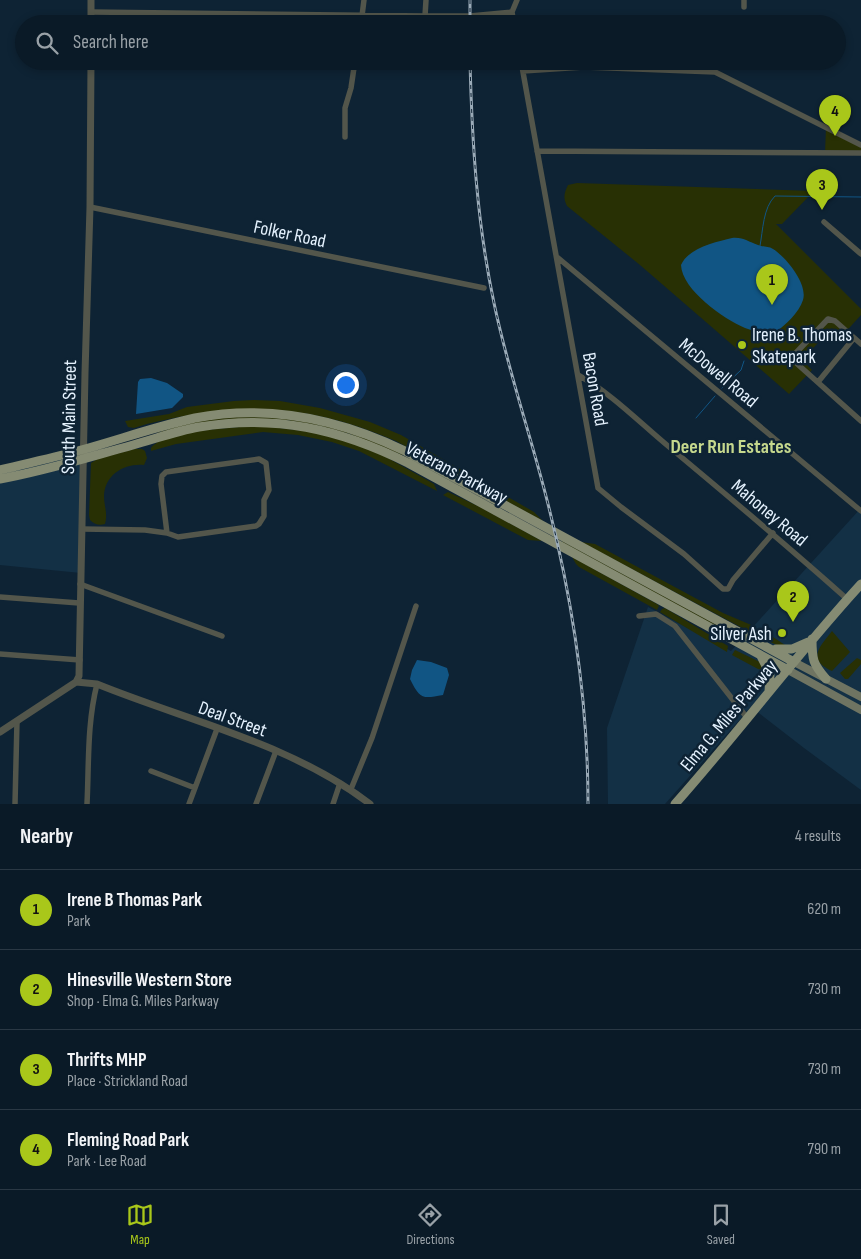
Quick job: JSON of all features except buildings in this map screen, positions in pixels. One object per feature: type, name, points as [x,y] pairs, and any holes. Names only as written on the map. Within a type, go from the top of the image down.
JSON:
[{"type":"main road","name":"Veterans Parkway","points":[[0,479],[83,454],[170,424],[222,414],[277,414],[307,417],[337,424],[379,439],[405,451],[861,697]]},
{"type":"main road","name":"Veterans Parkway","points":[[0,470],[83,454],[185,430],[223,424],[277,423],[306,426],[334,433],[376,447],[861,710]]},
{"type":"main road","name":"Elma G. Miles Parkway","points":[[675,804],[748,719],[812,639],[861,584]]},
{"type":"main road","points":[[770,648],[789,650],[812,639],[812,661],[826,679]]},
{"type":"main road","points":[[761,656],[770,674],[769,692]]},
{"type":"street","points":[[91,0],[91,12],[363,15],[364,0]]},
{"type":"street","points":[[425,15],[426,0]]},
{"type":"street","points":[[512,15],[517,0]]},
{"type":"street","points":[[480,15],[512,12]]},
{"type":"street","name":"South Main Street","points":[[76,682],[79,676],[80,660],[80,584],[90,207],[91,70]]},
{"type":"street","points":[[345,137],[345,108],[354,70]]},
{"type":"street","points":[[523,71],[543,70]]},
{"type":"street","points":[[650,70],[715,72],[861,144]]},
{"type":"street","name":"Bacon Road","points":[[523,71],[558,257],[598,488],[684,554],[724,589],[728,589],[733,580],[774,533]]},
{"type":"street","points":[[537,151],[861,153]]},
{"type":"street","name":"Folker Road","points":[[90,207],[484,288]]},
{"type":"street","points":[[824,222],[861,254]]},
{"type":"street","name":"McDowell Road","points":[[558,257],[861,510]]},
{"type":"street","points":[[861,344],[833,319],[827,319],[792,356],[793,360],[861,421]]},
{"type":"street","points":[[818,382],[854,338]]},
{"type":"street","name":"Mahoney Road","points":[[578,375],[611,398],[774,533],[847,599]]},
{"type":"street","points":[[82,529],[145,530],[167,533],[178,537],[256,526],[264,516],[264,500],[269,490],[267,466],[264,461],[259,459],[166,472],[162,476],[161,484],[167,533]]},
{"type":"street","points":[[80,584],[222,636]]},
{"type":"street","points":[[0,597],[80,603]]},
{"type":"street","points":[[351,789],[372,738],[416,606]]},
{"type":"street","points":[[639,616],[656,614],[675,626],[748,719]]},
{"type":"street","points":[[0,654],[80,660]]},
{"type":"street","points":[[0,732],[76,682]]},
{"type":"street","name":"Deal Street","points":[[76,682],[97,684],[276,751],[318,769],[351,789],[370,804]]},
{"type":"street","points":[[88,804],[89,733],[91,708],[97,684]]},
{"type":"street","points":[[15,804],[16,721]]},
{"type":"street","points":[[189,804],[217,729]]},
{"type":"street","points":[[256,804],[276,751]]},
{"type":"street","points":[[150,771],[194,788]]},
{"type":"street","points":[[333,804],[340,783]]},
{"type":"shaded area","points":[[83,447],[81,573],[0,565],[0,468]]},
{"type":"shaded area","points":[[861,508],[861,790],[751,707],[665,804],[608,804],[607,728],[648,607],[731,651]]},
{"type":"green space","points":[[826,127],[861,145],[861,153],[825,153]]},
{"type":"green space","points":[[577,183],[814,191],[782,224],[776,224],[861,309],[861,315],[842,336],[832,328],[802,360],[812,370],[789,394],[640,265],[567,206],[565,193],[568,185]]},
{"type":"green space","points":[[254,400],[280,401],[320,408],[370,422],[401,435],[534,512],[543,521],[396,441],[345,422],[320,416],[295,412],[244,409],[190,415],[134,428],[128,427],[125,421],[169,414],[187,407]]},
{"type":"green space","points":[[230,417],[287,417],[351,431],[403,454],[350,434],[286,420],[157,435],[157,433],[190,422]]},
{"type":"green space","points":[[263,426],[321,433],[377,452],[434,484],[437,491],[359,451],[332,442],[298,435],[263,432],[176,444],[151,451],[151,448],[159,442],[186,433]]},
{"type":"green space","points":[[135,449],[145,451],[147,458],[144,465],[123,468],[112,476],[105,488],[105,524],[93,523],[89,515],[91,463],[99,458]]},
{"type":"green space","points":[[448,492],[542,541],[528,540],[443,495]]},
{"type":"green space","points":[[562,541],[725,629],[691,615],[562,543]]},
{"type":"green space","points":[[581,542],[595,544],[723,613],[756,627],[750,632]]},
{"type":"green space","points":[[572,557],[657,604],[659,606],[657,610],[579,567]]},
{"type":"green space","points":[[665,608],[728,646],[727,652],[660,612]]},
{"type":"green space","points":[[761,629],[785,645],[783,648],[760,637],[759,632]]},
{"type":"green space","points":[[832,631],[850,652],[832,671],[819,662],[817,657],[820,648]]},
{"type":"green space","points":[[735,650],[762,663],[763,670],[732,655]]},
{"type":"green space","points":[[857,658],[861,660],[861,664],[848,679],[845,679],[840,673]]},
{"type":"water","points":[[732,238],[743,239],[773,249],[790,264],[799,279],[804,294],[801,305],[791,318],[775,333],[776,336],[772,337],[771,334],[745,328],[726,318],[696,294],[683,275],[681,265],[690,254],[703,247]]},
{"type":"water","points":[[151,378],[167,383],[183,394],[183,397],[172,408],[136,414],[138,382],[140,379]]},
{"type":"water","points":[[417,660],[431,662],[447,668],[449,675],[443,695],[426,697],[416,691],[410,679]]},
{"type":"waterway","points":[[760,246],[766,213],[775,196],[861,197]]},
{"type":"waterway","points":[[722,388],[741,370],[744,361]]},
{"type":"waterway","points":[[696,418],[715,396]]},
{"type":"railway","points":[[470,0],[470,15]]},
{"type":"railway","points":[[470,70],[474,152],[483,243],[494,303],[548,504],[572,615],[582,690],[588,804]]},
{"type":"place","name":"Fleming Road Park","points":[[835,136]]},
{"type":"place","name":"Thrifts MHP","points":[[822,210]]},
{"type":"place","name":"Irene B Thomas Park","points":[[772,305]]},
{"type":"place","name":"Irene B. Thomas Skatepark","points":[[742,345]]},
{"type":"place","name":"Hinesville Western Store","points":[[793,622]]},
{"type":"place","name":"Silver Ash","points":[[782,633]]},
{"type":"district","name":"Deer Run Estates","points":[[731,446]]}]
